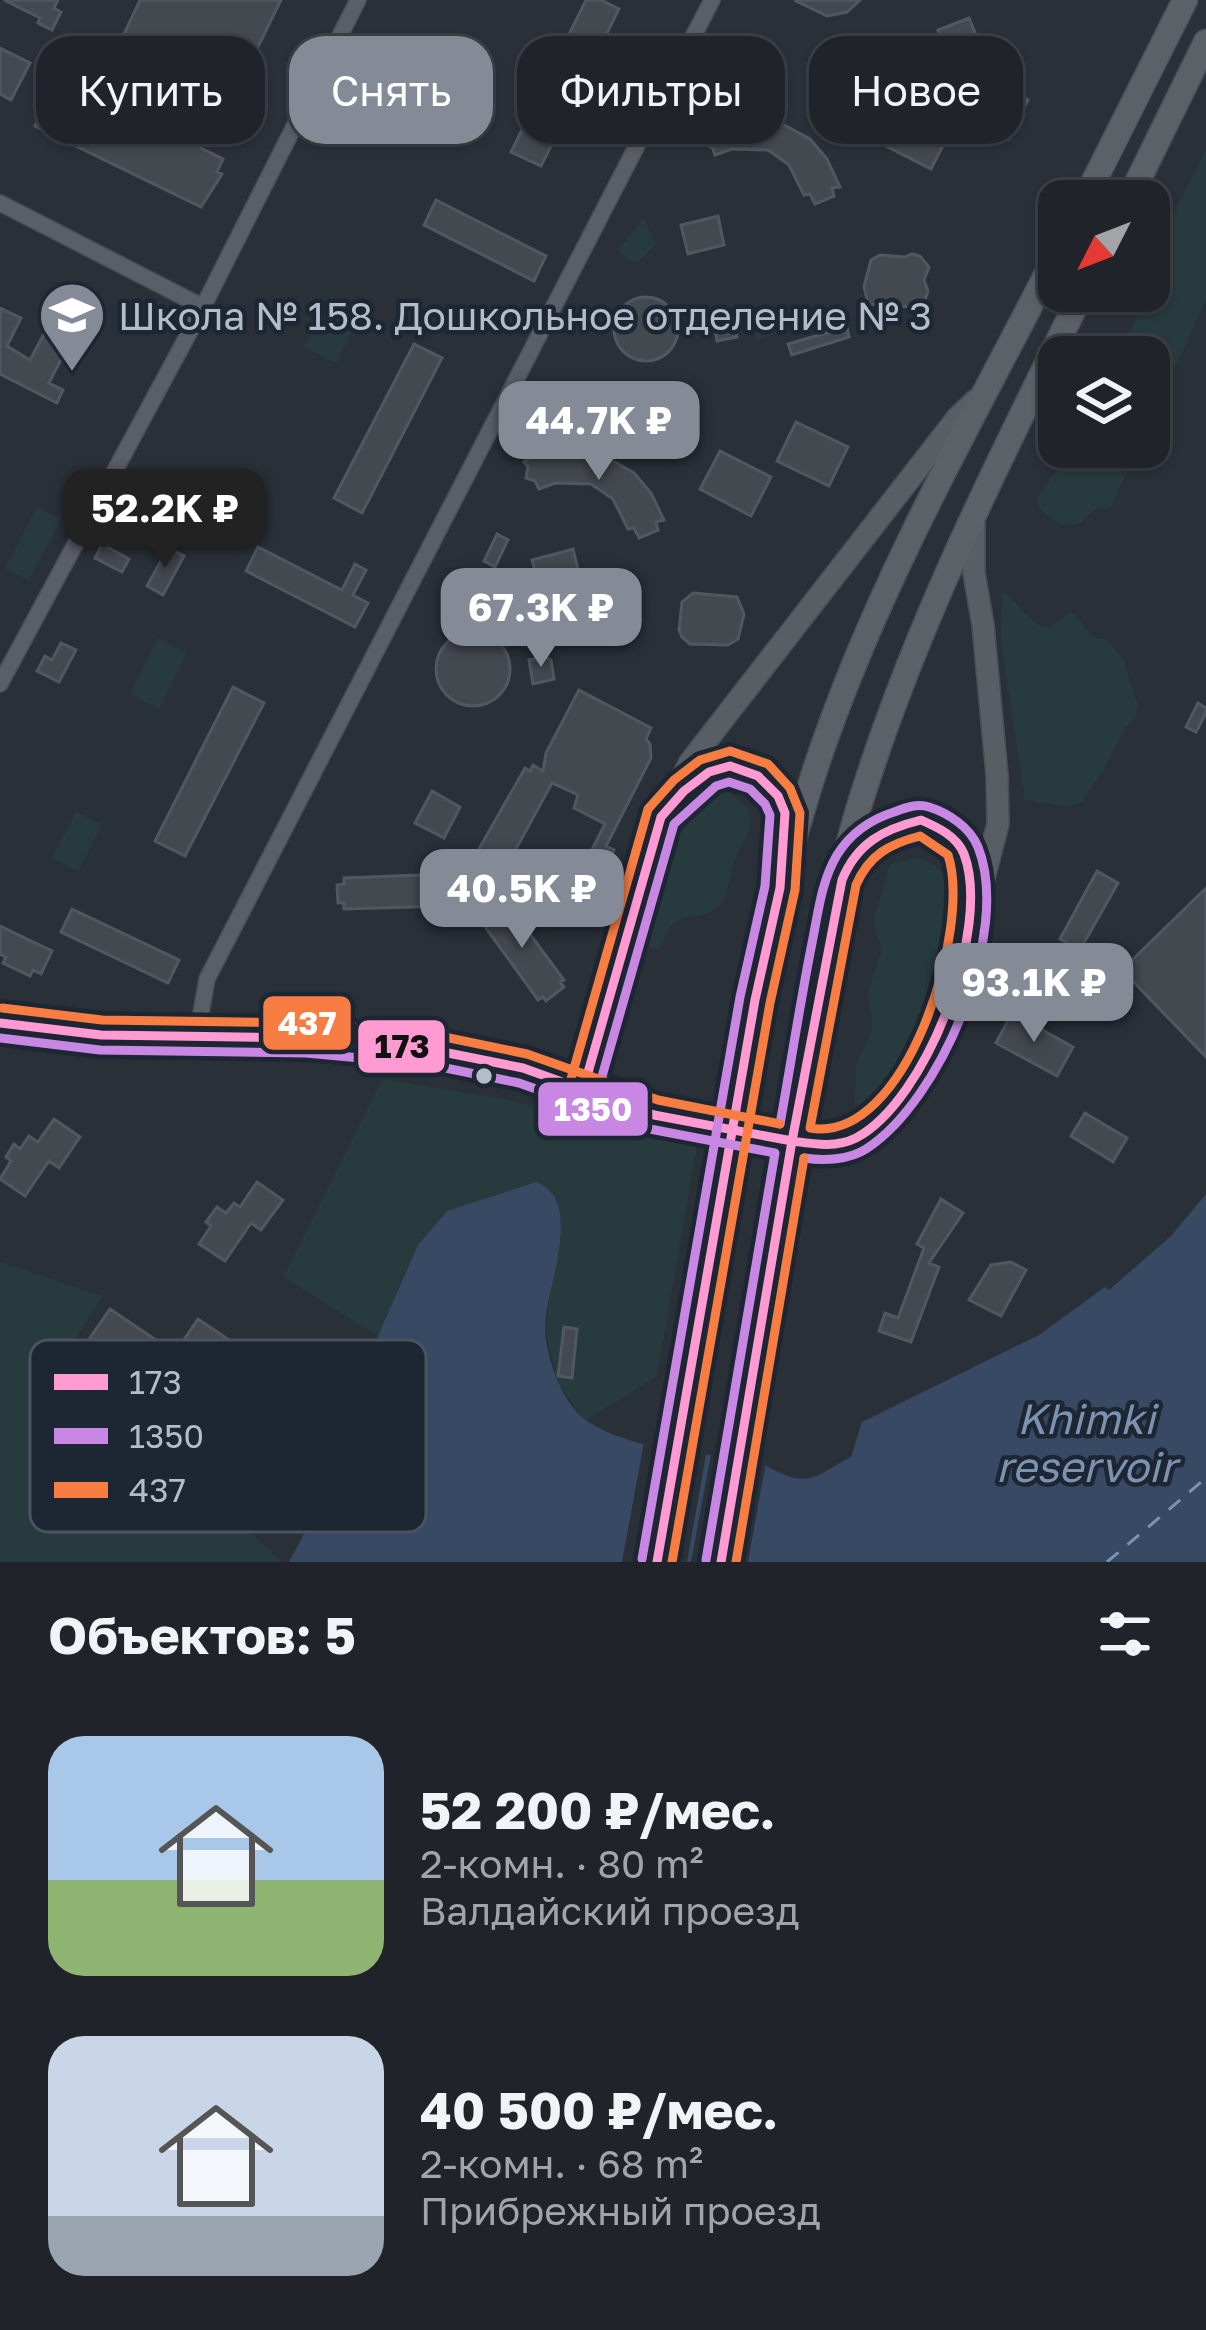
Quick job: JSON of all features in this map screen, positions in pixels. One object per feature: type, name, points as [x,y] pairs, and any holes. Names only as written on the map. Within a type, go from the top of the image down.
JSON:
[{"type":"main road","points":[[1095,180],[1185,0]]},
{"type":"main road","points":[[1138,180],[1206,43]]},
{"type":"main road","points":[[657,1562],[734,1113],[780,888],[836,710],[892,576],[1038,291]]},
{"type":"main road","points":[[721,1562],[788,1164],[857,815],[893,704],[975,511],[1073,312]]},
{"type":"street","points":[[0,684],[203,307],[358,0]]},
{"type":"street","points":[[197,1036],[207,979],[712,0]]},
{"type":"street","points":[[0,203],[203,307]]},
{"type":"street","points":[[583,1090],[662,817],[690,762],[957,418],[989,387]]},
{"type":"street","points":[[0,1023],[61,1032],[293,1036],[406,1045],[491,1060],[634,1109],[698,1124],[824,1147],[837,1147],[868,1133],[898,1096],[953,998],[998,824],[984,637],[974,573],[975,511]]},
{"type":"street","points":[[662,817],[710,772],[730,766],[758,776],[778,796],[785,813],[780,888]]},
{"type":"street","points":[[841,879],[866,841],[887,828],[921,820],[953,838],[964,854],[970,878],[971,925]]},
{"type":"green space","points":[[1206,150],[1206,300],[1170,378],[1170,336],[1128,336],[1139,312],[1170,312],[1170,221]]},
{"type":"green space","points":[[643,218],[656,244],[636,264],[618,251]]},
{"type":"green space","points":[[330,295],[362,312],[336,363],[304,347]]},
{"type":"green space","points":[[763,310],[798,319],[757,340]]},
{"type":"green space","points":[[1129,468],[1110,509],[1098,508],[1081,522],[1067,525],[1048,516],[1035,500],[1057,471]]},
{"type":"green space","points":[[37,507],[61,519],[29,580],[5,568]]},
{"type":"green space","points":[[1002,591],[1041,626],[1053,625],[1072,612],[1094,638],[1107,640],[1123,659],[1138,706],[1135,718],[1081,803],[1068,807],[1025,800],[1001,641]]},
{"type":"green space","points":[[158,638],[187,653],[159,709],[130,694]]},
{"type":"green space","points":[[720,787],[745,805],[751,821],[725,897],[715,910],[674,924],[660,949],[643,947],[676,837]]},
{"type":"green space","points":[[76,811],[102,825],[78,872],[52,858]]},
{"type":"green space","points":[[914,858],[941,870],[954,896],[937,981],[922,1027],[866,1105],[854,1104],[857,1062],[873,1029],[868,993],[882,949],[875,915],[890,864]]},
{"type":"green space","points":[[382,1079],[514,1101],[618,1133],[697,1146],[657,1376],[585,1421],[557,1382],[545,1327],[561,1226],[535,1182],[447,1211],[418,1245],[378,1336],[283,1277]]},
{"type":"green space","points":[[0,1262],[103,1296],[74,1340],[30,1340],[30,1532],[250,1532],[281,1562],[0,1562]]},
{"type":"water","name":"Khimki reservoir","points":[[536,1182],[551,1192],[561,1226],[545,1326],[548,1352],[557,1380],[580,1416],[637,1442],[750,1459],[802,1479],[851,1457],[862,1422],[1039,1335],[1105,1287],[1109,1290],[1171,1236],[1206,1194],[1206,1562],[289,1562],[305,1532],[426,1532],[426,1340],[377,1340],[418,1245],[447,1211]]},
{"type":"pier","points":[[645,1437],[707,1449],[687,1562],[622,1562]]},
{"type":"pier","points":[[712,1449],[751,1453],[766,1461],[748,1562],[691,1562]]},
{"type":"building","points":[[4,0],[58,0],[54,8],[61,12],[52,30],[38,23],[40,18]]},
{"type":"building","points":[[140,0],[281,0],[263,36],[124,34]]},
{"type":"building","points":[[586,0],[601,0],[619,9],[606,36],[568,36]]},
{"type":"building","points":[[794,0],[860,0],[847,12],[827,16]]},
{"type":"building","points":[[969,18],[976,36],[940,36],[938,30]]},
{"type":"building","points":[[0,48],[30,63],[11,100],[0,94]]},
{"type":"building","points":[[785,126],[814,144],[840,187],[832,188],[834,196],[815,204],[810,194],[804,195],[789,165],[768,150],[732,149],[715,155],[712,147],[702,144],[785,144]]},
{"type":"building","points":[[517,140],[517,144],[552,144],[541,166],[511,152]]},
{"type":"building","points":[[72,144],[203,144],[201,148],[223,159],[217,172],[222,174],[201,207]]},
{"type":"building","points":[[882,144],[944,144],[931,169]]},
{"type":"building","points":[[436,200],[546,256],[534,281],[424,225]]},
{"type":"building","points":[[718,216],[724,245],[688,254],[681,225]]},
{"type":"building","points":[[912,254],[929,267],[925,300],[912,307],[868,304],[864,286],[871,260],[880,255]]},
{"type":"building","points":[[646,297],[669,306],[678,329],[669,352],[646,361],[623,352],[614,329],[623,306]]},
{"type":"building","points":[[0,308],[21,318],[7,346],[30,360],[45,332],[69,344],[49,383],[63,390],[57,403],[0,374]]},
{"type":"building","points":[[728,314],[734,318],[737,337],[717,341],[713,317]]},
{"type":"building","points":[[847,327],[849,337],[792,355],[788,344]]},
{"type":"building","points":[[414,344],[442,358],[362,513],[334,498]]},
{"type":"building","points":[[796,422],[848,447],[829,486],[777,461]]},
{"type":"building","points":[[565,447],[603,455],[634,473],[664,520],[656,522],[658,530],[639,538],[634,528],[628,529],[613,499],[591,484],[555,483],[539,489],[526,478],[524,462],[531,456]]},
{"type":"building","points":[[720,451],[771,477],[751,516],[700,489]]},
{"type":"building","points":[[497,534],[508,540],[495,567],[484,561]]},
{"type":"building","points":[[102,544],[129,559],[122,572],[95,558]]},
{"type":"building","points":[[258,547],[342,590],[355,564],[366,570],[353,595],[368,603],[355,627],[246,571]]},
{"type":"building","points":[[168,548],[184,556],[163,595],[147,586]]},
{"type":"building","points":[[573,549],[580,578],[540,589],[532,560]]},
{"type":"building","points":[[693,593],[737,597],[744,614],[738,639],[728,645],[690,644],[682,637],[682,602]]},
{"type":"building","points":[[473,632],[499,643],[510,669],[499,695],[473,706],[447,695],[436,669],[447,643]]},
{"type":"building","points":[[61,643],[76,650],[59,682],[37,671],[45,656],[52,660]]},
{"type":"building","points":[[529,660],[551,660],[554,679],[533,684]]},
{"type":"building","points":[[233,687],[264,703],[185,856],[155,841]]},
{"type":"building","points":[[579,690],[651,728],[646,739],[651,758],[606,846],[614,850],[608,863],[600,859],[592,874],[582,869],[605,824],[574,808],[578,795],[552,783],[504,871],[497,874],[477,863],[475,856],[525,768],[530,771],[533,765],[543,771],[546,753]]},
{"type":"building","points":[[1198,703],[1206,713],[1196,732],[1186,727]]},
{"type":"building","points":[[432,791],[460,807],[444,838],[415,823]]},
{"type":"building","points":[[1097,871],[1118,883],[1080,950],[1060,939]]},
{"type":"building","points":[[444,874],[450,878],[451,901],[446,906],[344,909],[344,903],[338,903],[337,885],[344,884],[344,878]]},
{"type":"building","points":[[1206,888],[1206,1057],[1122,970]]},
{"type":"building","points":[[504,899],[564,980],[560,982],[564,987],[546,1001],[538,1000],[478,917]]},
{"type":"building","points":[[72,909],[179,960],[168,983],[61,932]]},
{"type":"building","points":[[0,926],[52,951],[41,974],[33,970],[30,976],[3,963]]},
{"type":"building","points":[[1012,1013],[1073,1047],[1057,1076],[996,1043]]},
{"type":"building","points":[[1085,1113],[1127,1138],[1113,1162],[1071,1136]]},
{"type":"building","points":[[54,1119],[80,1137],[59,1168],[49,1161],[25,1196],[0,1179],[11,1161],[6,1157],[14,1144],[20,1149],[29,1136],[38,1142]]},
{"type":"building","points":[[257,1182],[283,1200],[261,1230],[251,1223],[225,1261],[199,1244],[211,1226],[206,1222],[217,1207],[226,1213],[234,1203],[240,1207]]},
{"type":"building","points":[[941,1199],[963,1213],[929,1263],[939,1267],[911,1342],[879,1331],[885,1313],[898,1318],[924,1248],[917,1244]]},
{"type":"building","points":[[1011,1262],[1026,1270],[1001,1316],[969,1300],[991,1265]]},
{"type":"building","points":[[110,1309],[156,1340],[88,1340]]},
{"type":"building","points":[[198,1319],[229,1340],[184,1340]]},
{"type":"building","points":[[564,1327],[577,1329],[572,1378],[558,1376]]},
{"type":"ferry route","points":[[1107,1562],[1206,1478]]},
{"type":"transit line","name":"437","points":[[569,1086],[648,809],[700,760],[730,751],[768,764],[790,788],[800,813],[795,890],[770,1003],[672,1562]]},
{"type":"transit line","name":"173","points":[[583,1090],[661,817],[709,772],[730,766],[758,776],[778,796],[785,813],[780,888],[755,1000],[657,1562]]},
{"type":"transit line","name":"1350","points":[[597,1094],[674,824],[716,786],[729,782],[750,789],[770,815],[765,886],[740,997],[642,1559]]},
{"type":"transit line","name":"1350","points":[[780,1124],[818,910],[837,855],[854,834],[885,815],[920,806],[944,813],[974,840],[986,882],[985,923],[963,1012],[920,1094],[894,1126],[852,1155],[804,1158]]},
{"type":"transit line","name":"173","points":[[921,820],[957,842],[970,886],[969,924],[947,1010],[907,1088],[882,1118],[841,1143],[792,1141],[842,880],[855,856],[873,840],[921,820]]},
{"type":"transit line","name":"437","points":[[920,836],[948,855],[953,888],[940,978],[924,1025],[903,1068],[876,1103],[845,1124],[810,1128],[856,885],[881,852],[920,836]]},
{"type":"transit line","name":"437","points":[[2,1008],[102,1020],[308,1023],[430,1034],[527,1054],[658,1100],[780,1124]]},
{"type":"transit line","name":"173","points":[[0,1023],[101,1035],[307,1038],[428,1049],[523,1068],[654,1115],[792,1141]]},
{"type":"transit line","name":"1350","points":[[0,1038],[100,1050],[306,1053],[426,1064],[519,1083],[650,1129],[775,1153],[706,1560]]},
{"type":"transit line","name":"173","points":[[721,1562],[792,1141]]},
{"type":"transit line","name":"437","points":[[736,1562],[804,1158]]},
{"type":"place","name":"Школа № 158. Дошкольное отделение № 3","points":[[72,374]]}]
